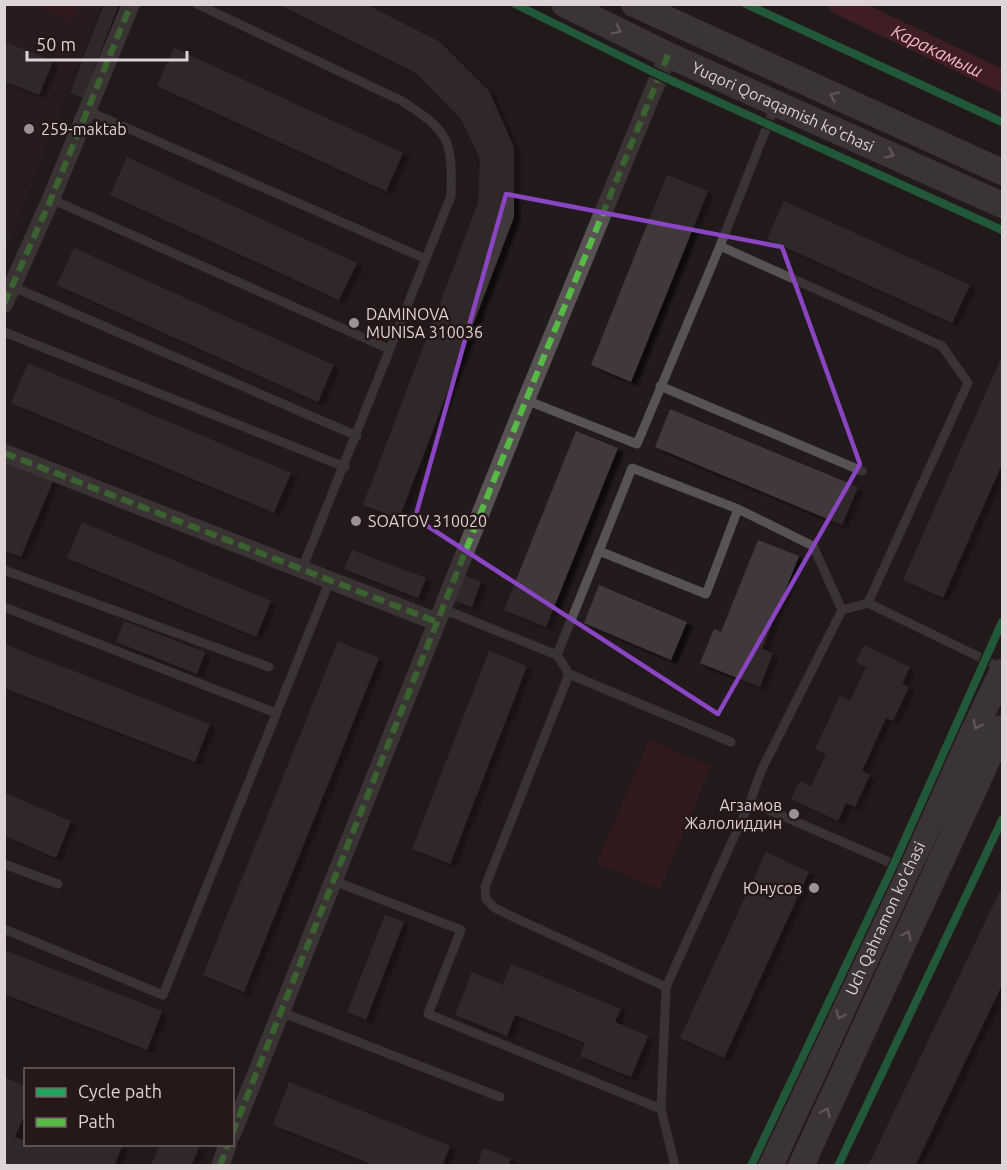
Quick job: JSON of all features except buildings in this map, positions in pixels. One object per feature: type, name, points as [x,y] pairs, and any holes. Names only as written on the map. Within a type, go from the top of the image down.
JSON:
[{"type":"main road","name":"Yuqori Qoraqamish ko'chasi","points":[[564,4],[668,55],[1002,205]]},
{"type":"main road","name":"Yuqori Qoraqamish ko'chasi","points":[[634,4],[1002,172]]},
{"type":"main road","name":"Uch Qahramon ko'chasi","points":[[771,1166],[1002,670]]},
{"type":"main road","name":"Uch Qahramon ko'chasi","points":[[801,1166],[1002,728]]},
{"type":"street","points":[[4,304],[51,199],[131,4]]},
{"type":"street","points":[[234,1129],[526,400],[668,55]]},
{"type":"street","points":[[4,453],[330,580],[440,615]]},
{"type":"street","points":[[220,1166],[227,1146]]},
{"type":"lane","points":[[197,4],[402,101],[427,118],[445,139],[451,164],[451,196],[389,349],[345,467],[302,569]]},
{"type":"lane","points":[[526,400],[637,444],[720,246],[776,103]]},
{"type":"lane","points":[[86,110],[426,259]]},
{"type":"lane","points":[[51,199],[389,349]]},
{"type":"lane","points":[[720,246],[942,346],[968,383],[868,603]]},
{"type":"lane","points":[[11,286],[357,436]]},
{"type":"lane","points":[[4,332],[345,467]]},
{"type":"lane","points":[[660,386],[862,471]]},
{"type":"lane","points":[[557,655],[632,468],[738,509],[813,546],[842,610]]},
{"type":"lane","points":[[599,551],[705,594],[738,509]]},
{"type":"lane","points":[[4,570],[269,667]]},
{"type":"lane","points":[[4,929],[163,995],[330,580]]},
{"type":"lane","points":[[675,1166],[661,1109],[666,987],[750,802],[761,771],[842,610],[868,603],[1002,670]]},
{"type":"lane","points":[[4,607],[276,713]]},
{"type":"lane","points":[[440,615],[557,655],[569,674],[731,742]]},
{"type":"lane","points":[[569,674],[485,887],[486,899],[495,908],[666,987]]},
{"type":"lane","points":[[750,802],[907,870]]},
{"type":"lane","points":[[4,864],[58,884]]},
{"type":"lane","points":[[333,881],[460,930],[428,1014],[661,1109]]},
{"type":"lane","points":[[281,1012],[500,1097]]},
{"type":"highlighted area","points":[[506,194],[782,247],[860,464],[718,714],[415,518]]},
{"type":"shaded area","name":"259-maktab","points":[[5,5],[101,5],[5,254]]},
{"type":"shaded area","points":[[36,5],[77,5],[72,19]]},
{"type":"shaded area","points":[[649,740],[711,766],[660,890],[597,863]]},
{"type":"waterway","name":"Каракамыш","points":[[840,4],[1002,81]]},
{"type":"marked path","points":[[4,304],[51,199],[131,4]]},
{"type":"marked path","points":[[234,1129],[526,400],[668,55]]},
{"type":"marked path","points":[[4,453],[437,622]]},
{"type":"marked path","points":[[220,1166],[227,1146]]},
{"type":"cycle path","points":[[515,4],[659,75],[1002,230]]},
{"type":"cycle path","points":[[746,4],[1002,122]]},
{"type":"cycle path","points":[[751,1166],[894,864],[1002,622]]},
{"type":"cycle path","points":[[838,1166],[1002,820]]},
{"type":"place","name":"259-maktab","points":[[29,129]]},
{"type":"place","name":"DAMINOVA MUNISA 310036","points":[[354,323]]},
{"type":"place","name":"SOATOV 310020","points":[[356,521]]},
{"type":"place","name":"Агзамов Жалолиддин","points":[[794,814]]},
{"type":"place","name":"Юнусов","points":[[814,888]]}]
